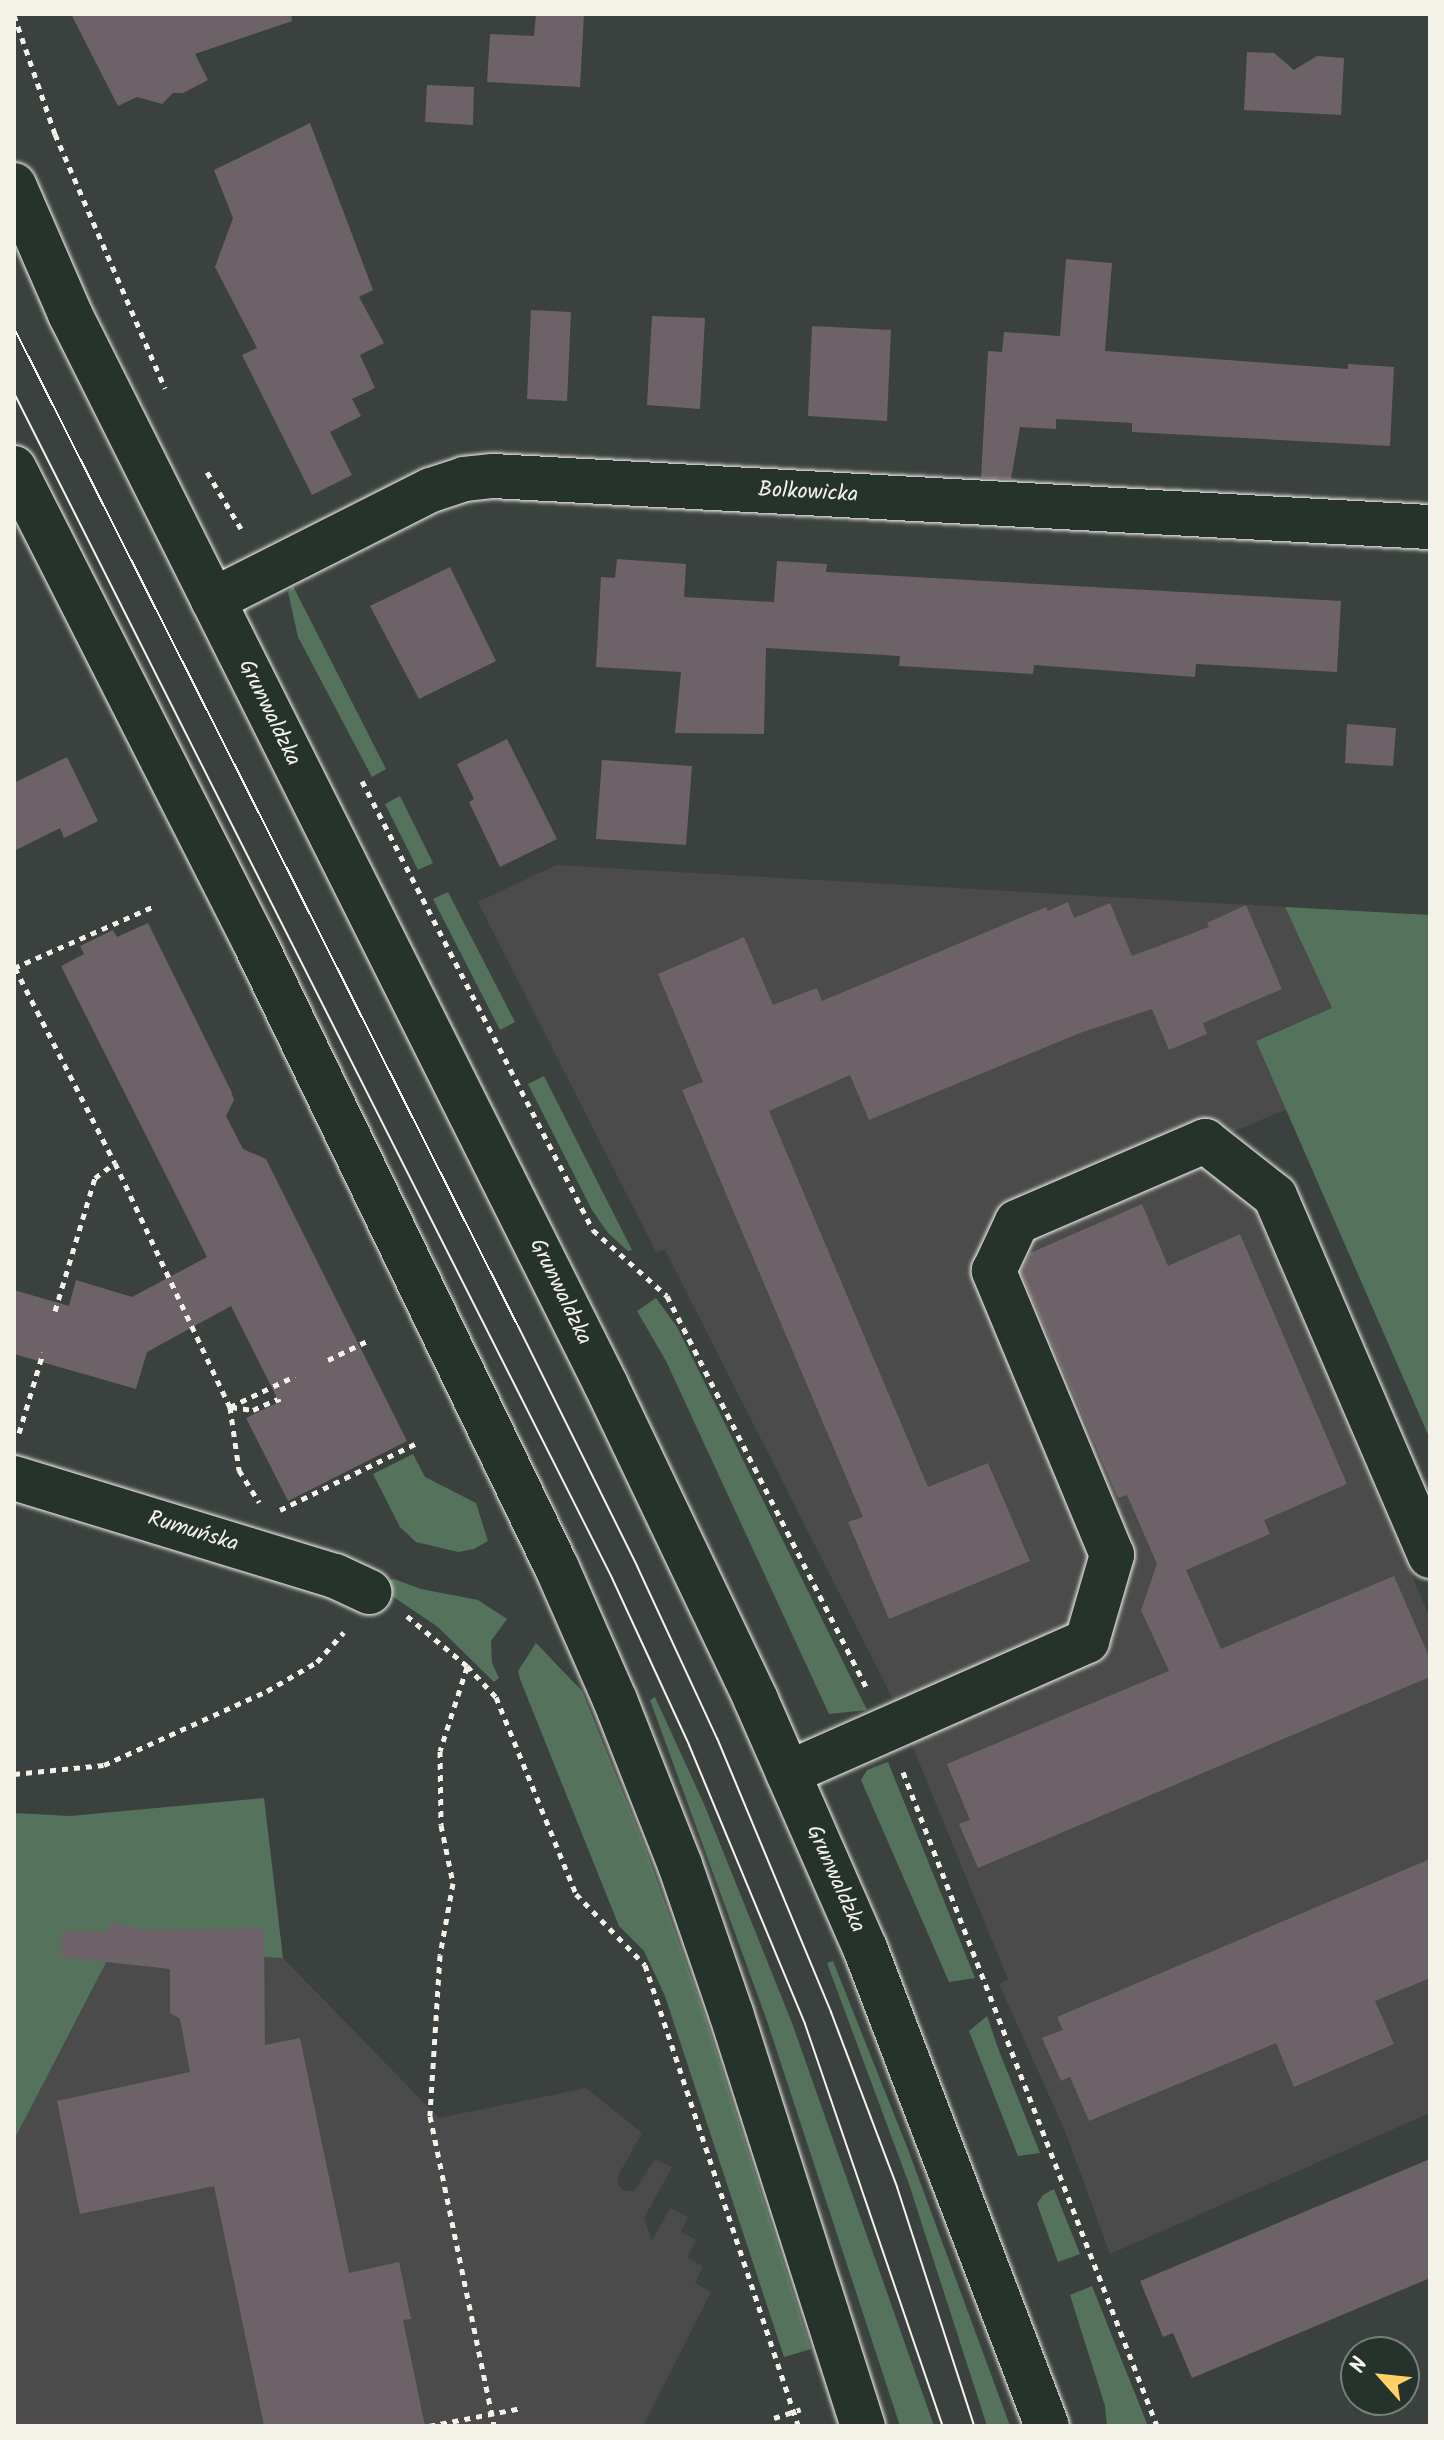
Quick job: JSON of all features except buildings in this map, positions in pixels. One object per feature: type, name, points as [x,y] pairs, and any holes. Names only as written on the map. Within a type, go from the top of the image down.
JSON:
[{"type":"street","name":"Grunwaldzka","points":[[14,185],[70,314],[606,1385],[788,1773],[876,1977],[1047,2426]]},
{"type":"street","points":[[14,468],[254,941],[557,1568],[615,1700],[680,1865],[731,2013],[863,2426]]},
{"type":"street","name":"Bolkowicka","points":[[213,600],[431,490],[464,479],[493,476],[1430,527]]},
{"type":"street","points":[[788,1773],[1087,1641],[1112,1555],[994,1271],[1017,1222],[1205,1141],[1275,1196],[1430,1556]]},
{"type":"street","name":"Rumuńska","points":[[14,1478],[335,1576],[373,1594]]},
{"type":"path","points":[[14,15],[55,134],[165,390]]},
{"type":"path","points":[[200,461],[251,544]]},
{"type":"path","points":[[358,775],[593,1230],[667,1296],[870,1695]]},
{"type":"path","points":[[152,907],[14,968],[115,1163],[230,1407],[239,1470],[261,1504]]},
{"type":"path","points":[[55,1311],[95,1178],[115,1163]]},
{"type":"path","points":[[328,1360],[367,1341]]},
{"type":"path","points":[[18,1435],[43,1353]]},
{"type":"path","points":[[230,1407],[295,1376]]},
{"type":"path","points":[[230,1407],[253,1410],[278,1399],[279,1402]]},
{"type":"path","points":[[268,1516],[417,1443]]},
{"type":"path","points":[[14,1774],[104,1765],[267,1691],[317,1662],[373,1594],[417,1622],[467,1666],[496,1697],[576,1894],[645,1965],[798,2426]]},
{"type":"path","points":[[467,1666],[440,1751],[441,1825],[453,1883],[440,1955],[430,2116],[494,2426]]},
{"type":"path","points":[[901,1768],[1157,2426]]},
{"type":"path","points":[[429,2426],[522,2408]]},
{"type":"path","points":[[774,2418],[801,2409]]},
{"type":"shaded area","points":[[556,865],[1285,907],[1333,1008],[1256,1040],[1287,1109],[1223,1136],[1430,1618],[1430,2113],[1110,2254],[1065,2131],[999,1984],[1008,1979],[893,1699],[665,1250],[656,1252],[478,902]]},
{"type":"shaded area","points":[[113,1948],[283,1958],[439,2118],[586,2088],[642,2133],[618,2176],[618,2185],[624,2191],[634,2191],[655,2159],[672,2167],[644,2218],[652,2241],[670,2208],[688,2217],[681,2232],[696,2240],[687,2258],[703,2266],[695,2283],[711,2292],[643,2426],[14,2426],[14,2140]]},
{"type":"green space","points":[[293,586],[386,769],[372,777],[298,637],[288,592]]},
{"type":"green space","points":[[400,796],[433,863],[418,870],[385,804]]},
{"type":"green space","points":[[448,892],[515,1022],[500,1030],[433,899]]},
{"type":"green space","points":[[1285,907],[1430,915],[1430,1439],[1256,1041],[1332,1008]]},
{"type":"green space","points":[[544,1076],[632,1250],[628,1251],[608,1233],[592,1210],[528,1084]]},
{"type":"green space","points":[[656,1298],[677,1327],[867,1710],[829,1714],[666,1361],[637,1311]]},
{"type":"green space","points":[[413,1454],[425,1477],[476,1503],[488,1541],[474,1549],[458,1552],[416,1542],[400,1527],[373,1474]]},
{"type":"green space","points":[[394,1579],[421,1589],[478,1600],[507,1619],[491,1641],[492,1663],[499,1678],[494,1682],[438,1627],[374,1584]]},
{"type":"green space","points":[[536,1643],[582,1691],[647,1852],[705,2016],[811,2349],[784,2357],[665,1996],[644,1951],[619,1926],[520,1679],[518,1671]]},
{"type":"green space","points":[[655,1697],[704,1804],[792,2023],[934,2426],[900,2426],[767,2021],[650,1700]]},
{"type":"green space","points":[[888,1762],[975,1978],[949,1982],[861,1780],[867,1770]]},
{"type":"green space","points":[[264,1798],[283,1958],[113,1949],[14,2140],[14,1813],[70,1816]]},
{"type":"green space","points":[[833,1961],[909,2152],[1010,2426],[987,2426],[909,2184],[827,1963]]},
{"type":"green space","points":[[987,2016],[1040,2153],[1018,2156],[969,2031]]},
{"type":"green space","points":[[1054,2189],[1080,2254],[1058,2262],[1037,2204],[1043,2195]]},
{"type":"green space","points":[[1092,2286],[1148,2426],[1107,2426],[1105,2406],[1070,2295]]},
{"type":"tram line","points":[[14,328],[518,1326],[637,1566],[717,1738],[831,2012],[897,2187],[974,2426]]},
{"type":"tram line","points":[[14,393],[612,1578],[689,1745],[805,2024],[943,2426]]}]
